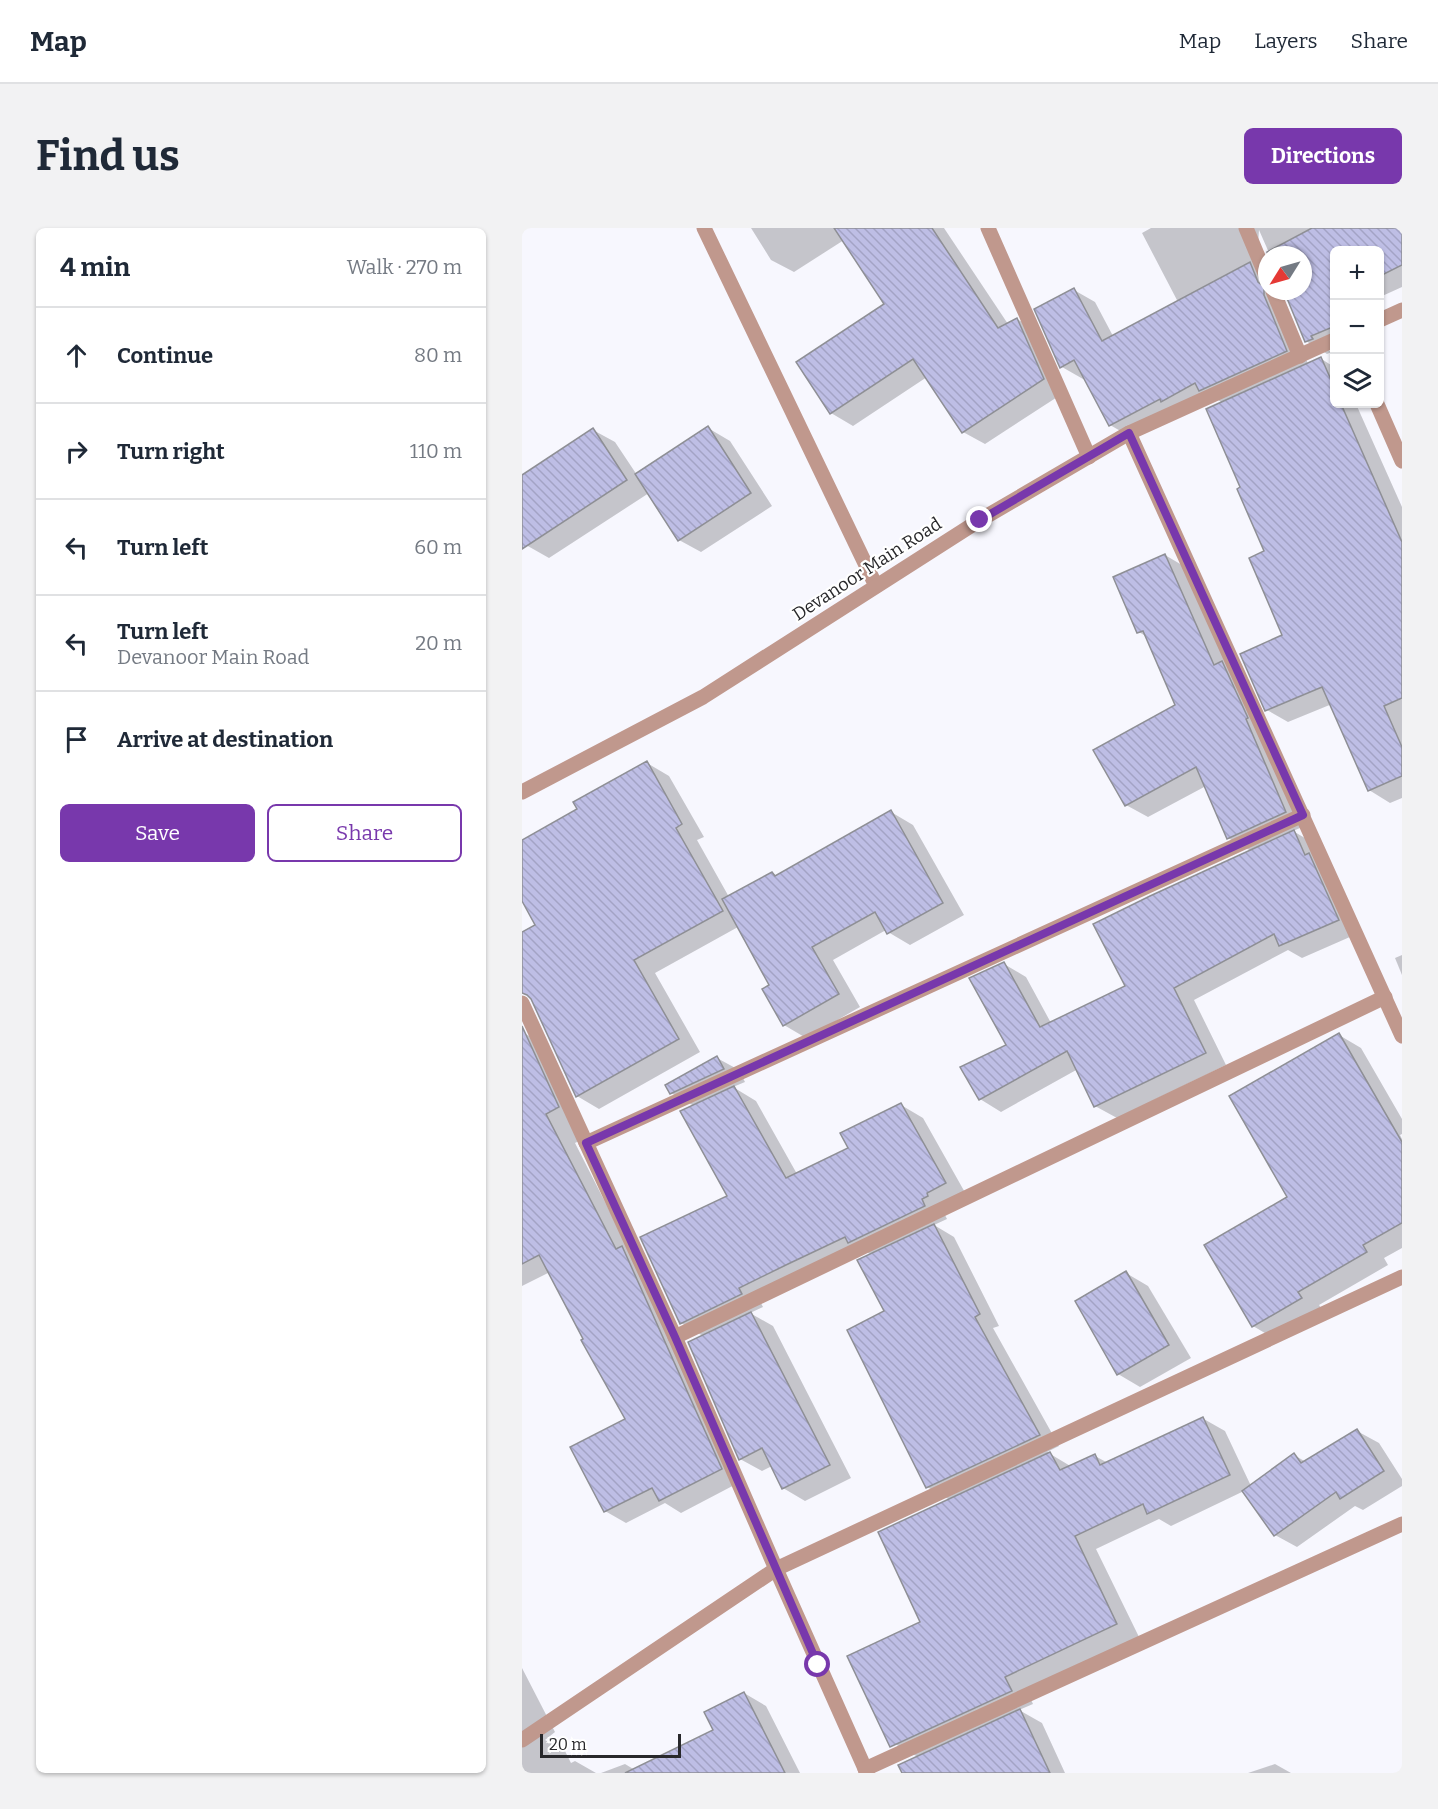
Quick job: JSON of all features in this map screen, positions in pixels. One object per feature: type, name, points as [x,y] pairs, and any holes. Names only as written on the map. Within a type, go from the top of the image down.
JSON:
[{"type":"street","points":[[704,228],[876,586]]},
{"type":"street","points":[[988,228],[1089,457]]},
{"type":"street","points":[[1246,228],[1258,257]]},
{"type":"street","points":[[1276,300],[1300,356]]},
{"type":"street","points":[[1384,318],[1402,310]]},
{"type":"street","name":"Devanoor Main Road","points":[[522,792],[703,697],[980,520],[1129,433],[1330,342]]},
{"type":"street","points":[[1379,408],[1402,461]]},
{"type":"street","points":[[1129,433],[1402,1036]]},
{"type":"street","points":[[586,1143],[1303,815]]},
{"type":"street","points":[[675,1337],[1385,997]]},
{"type":"street","points":[[522,1003],[675,1337],[866,1771],[1402,1524]]},
{"type":"street","points":[[522,1740],[776,1569],[1402,1277]]},
{"type":"building","points":[[834,228],[932,228],[998,328],[1017,318],[1044,379],[962,433],[913,359],[830,414],[796,362],[884,304]]},
{"type":"building","points":[[1312,228],[1402,228],[1402,265],[1384,274],[1384,246],[1330,246],[1330,328],[1311,336],[1313,339],[1305,342],[1288,300],[1312,300],[1312,246],[1278,246]]},
{"type":"building","points":[[1250,262],[1258,282],[1258,300],[1266,300],[1287,351],[1199,391],[1195,383],[1109,426],[1074,360],[1060,368],[1034,309],[1074,288],[1102,341]]},
{"type":"building","points":[[1321,357],[1330,378],[1330,408],[1343,408],[1402,542],[1402,698],[1384,706],[1402,747],[1402,776],[1368,791],[1322,687],[1265,711],[1240,654],[1282,635],[1249,558],[1264,551],[1237,489],[1240,487],[1206,409]]},
{"type":"building","points":[[708,426],[751,493],[678,541],[635,474]]},
{"type":"building","points":[[593,428],[627,480],[522,549],[522,475]]},
{"type":"building","points":[[1165,554],[1214,665],[1222,661],[1286,812],[1227,839],[1196,767],[1125,806],[1093,750],[1175,705],[1143,631],[1137,633],[1113,577]]},
{"type":"building","points":[[647,761],[682,824],[676,828],[723,911],[634,960],[679,1039],[576,1097],[531,999],[522,993],[522,932],[535,925],[522,901],[522,840],[577,809],[573,802]]},
{"type":"building","points":[[891,810],[943,903],[887,934],[875,912],[812,947],[839,994],[783,1026],[762,989],[769,985],[722,899],[772,872],[775,876]]},
{"type":"building","points":[[1294,830],[1305,855],[1309,853],[1339,920],[1279,946],[1274,934],[1174,988],[1206,1053],[1094,1107],[1067,1051],[979,1100],[960,1067],[1006,1045],[969,978],[1004,962],[1040,1027],[1125,986],[1093,924]]},
{"type":"building","points":[[522,1026],[559,1107],[546,1114],[616,1249],[622,1246],[722,1469],[659,1501],[652,1488],[604,1512],[570,1447],[625,1419],[581,1340],[583,1339],[539,1255],[522,1264]]},
{"type":"building","points":[[1339,1033],[1402,1142],[1402,1223],[1363,1245],[1367,1252],[1298,1292],[1302,1298],[1252,1327],[1204,1245],[1287,1197],[1229,1096]]},
{"type":"building","points":[[717,1056],[724,1069],[670,1094],[665,1085]]},
{"type":"building","points":[[734,1086],[786,1178],[848,1148],[840,1133],[901,1103],[946,1183],[927,1193],[928,1196],[922,1199],[925,1206],[848,1243],[845,1237],[788,1264],[739,1288],[742,1294],[680,1324],[640,1237],[727,1196],[680,1111]]},
{"type":"building","points":[[934,1224],[980,1314],[975,1317],[1040,1435],[926,1488],[847,1330],[884,1311],[857,1260]]},
{"type":"building","points":[[1126,1271],[1169,1345],[1117,1375],[1075,1301]]},
{"type":"building","points":[[751,1312],[830,1465],[782,1489],[762,1448],[739,1460],[688,1342]]},
{"type":"building","points":[[1203,1417],[1230,1475],[1147,1514],[1143,1504],[1075,1536],[1117,1624],[1005,1677],[1012,1691],[890,1747],[847,1656],[920,1622],[878,1532],[1050,1452],[1060,1470],[1095,1454],[1100,1465]]},
{"type":"building","points":[[1357,1429],[1384,1471],[1340,1499],[1336,1492],[1274,1536],[1242,1491],[1294,1453],[1301,1463]]},
{"type":"building","points":[[744,1692],[785,1773],[625,1773],[713,1730],[704,1712]]},
{"type":"building","points":[[1020,1709],[1050,1773],[902,1773],[898,1765]]},
{"type":"route","points":[[818,1665],[675,1337],[586,1143],[1303,815],[1129,433],[980,520]]}]
